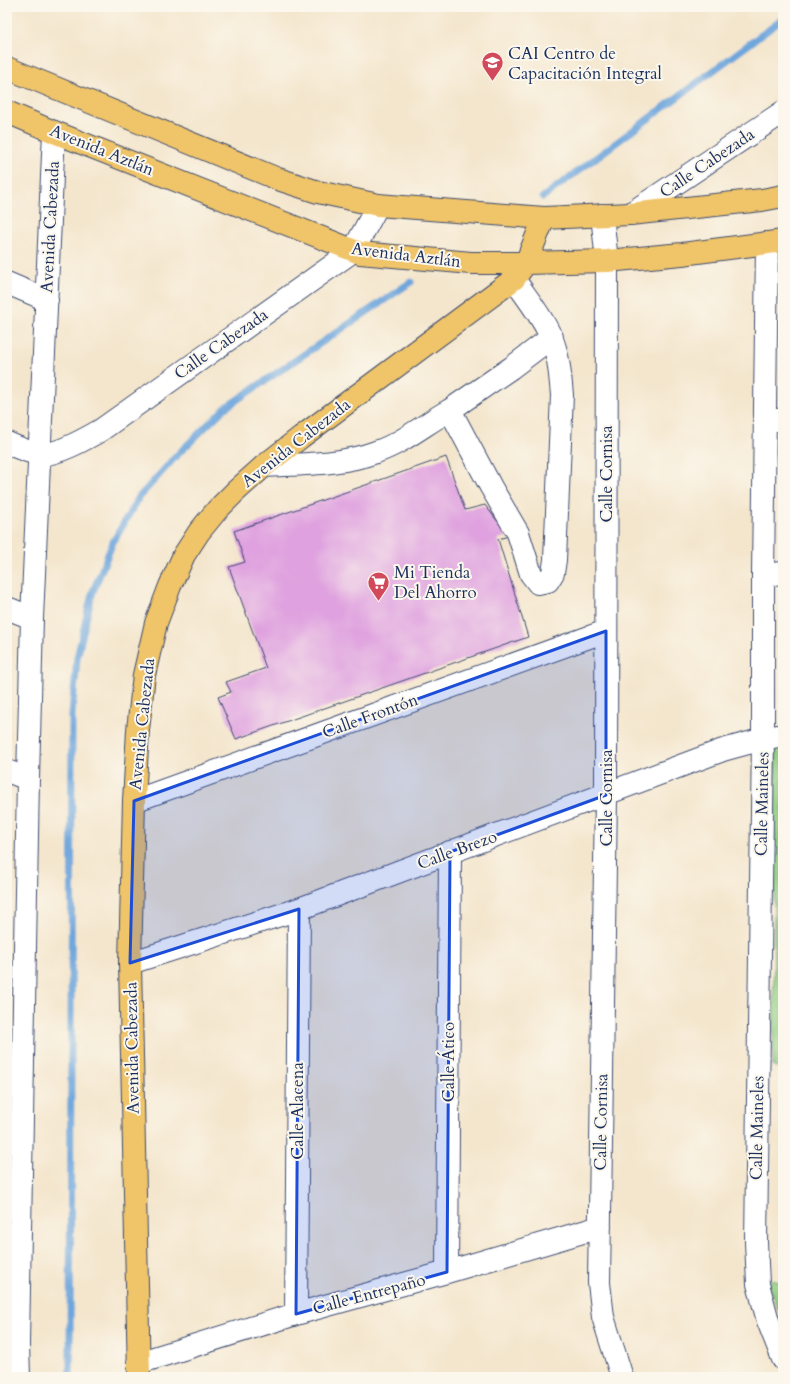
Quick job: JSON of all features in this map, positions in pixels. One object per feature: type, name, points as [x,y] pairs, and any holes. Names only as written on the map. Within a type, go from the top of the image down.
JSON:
[{"type":"main road","points":[[7,68],[278,179],[318,192],[381,206],[534,217],[602,216],[762,200],[783,196]]},
{"type":"main road","name":"Avenida Aztlán","points":[[7,112],[356,252],[471,262],[520,271],[775,242]]},
{"type":"main road","points":[[520,271],[534,217]]},
{"type":"main road","name":"Avenida Cabezada","points":[[139,1370],[130,963],[134,801],[138,730],[144,676],[156,623],[184,555],[199,532],[217,510],[264,466],[520,271]]},
{"type":"street","name":"Calle Cabezada","points":[[630,214],[783,112]]},
{"type":"street","name":"Avenida Cabezada","points":[[19,1377],[13,1344],[32,618],[54,132]]},
{"type":"street","name":"Calle Cabezada","points":[[40,454],[69,447],[101,430],[356,252],[381,206]]},
{"type":"street","name":"Calle Cornisa","points":[[602,216],[607,261],[606,795],[599,1283],[603,1317],[622,1377]]},
{"type":"street","name":"Calle Maineles","points":[[775,242],[773,737],[756,1242],[758,1284],[768,1321],[783,1360]]},
{"type":"street","points":[[450,410],[491,487],[518,533],[531,574],[538,582],[548,581],[552,573],[555,560],[562,395],[560,369],[552,337],[520,271]]},
{"type":"street","points":[[7,283],[46,300]]},
{"type":"street","points":[[264,466],[337,461],[377,452],[406,438],[450,410],[511,368],[552,337]]},
{"type":"street","points":[[7,443],[40,454]]},
{"type":"street","points":[[7,608],[32,618]]},
{"type":"street","name":"Calle Frontón","points":[[134,801],[606,631]]},
{"type":"street","name":"Calle Brezo","points":[[130,963],[299,909],[723,750],[773,737]]},
{"type":"street","points":[[7,771],[28,779]]},
{"type":"street","name":"Calle Ático","points":[[447,1272],[450,852]]},
{"type":"street","name":"Calle Alacena","points":[[296,1314],[299,909]]},
{"type":"street","name":"Calle Entrepaño","points":[[139,1370],[296,1314],[600,1227]]},
{"type":"highlighted area","points":[[606,631],[606,795],[450,852],[447,1272],[296,1314],[299,909],[130,963],[134,801]]},
{"type":"green space","points":[[783,748],[783,1070],[773,1066],[775,749]]},
{"type":"green space","points":[[765,1278],[783,1283],[783,1322]]},
{"type":"building","name":"Mi Tienda Del Ahorro","points":[[446,457],[465,510],[485,505],[509,536],[498,539],[528,637],[236,739],[218,697],[231,692],[226,682],[266,668],[229,567],[245,562],[234,531]]},
{"type":"waterway","points":[[543,197],[783,19]]},
{"type":"waterway","points":[[70,1377],[72,714],[77,658],[92,594],[113,542],[139,497],[179,453],[225,408],[411,282]]},
{"type":"place","name":"CAI Centro de Capacitación Integral","points":[[492,82]]},
{"type":"place","name":"Mi Tienda Del Ahorro","points":[[379,602]]}]
